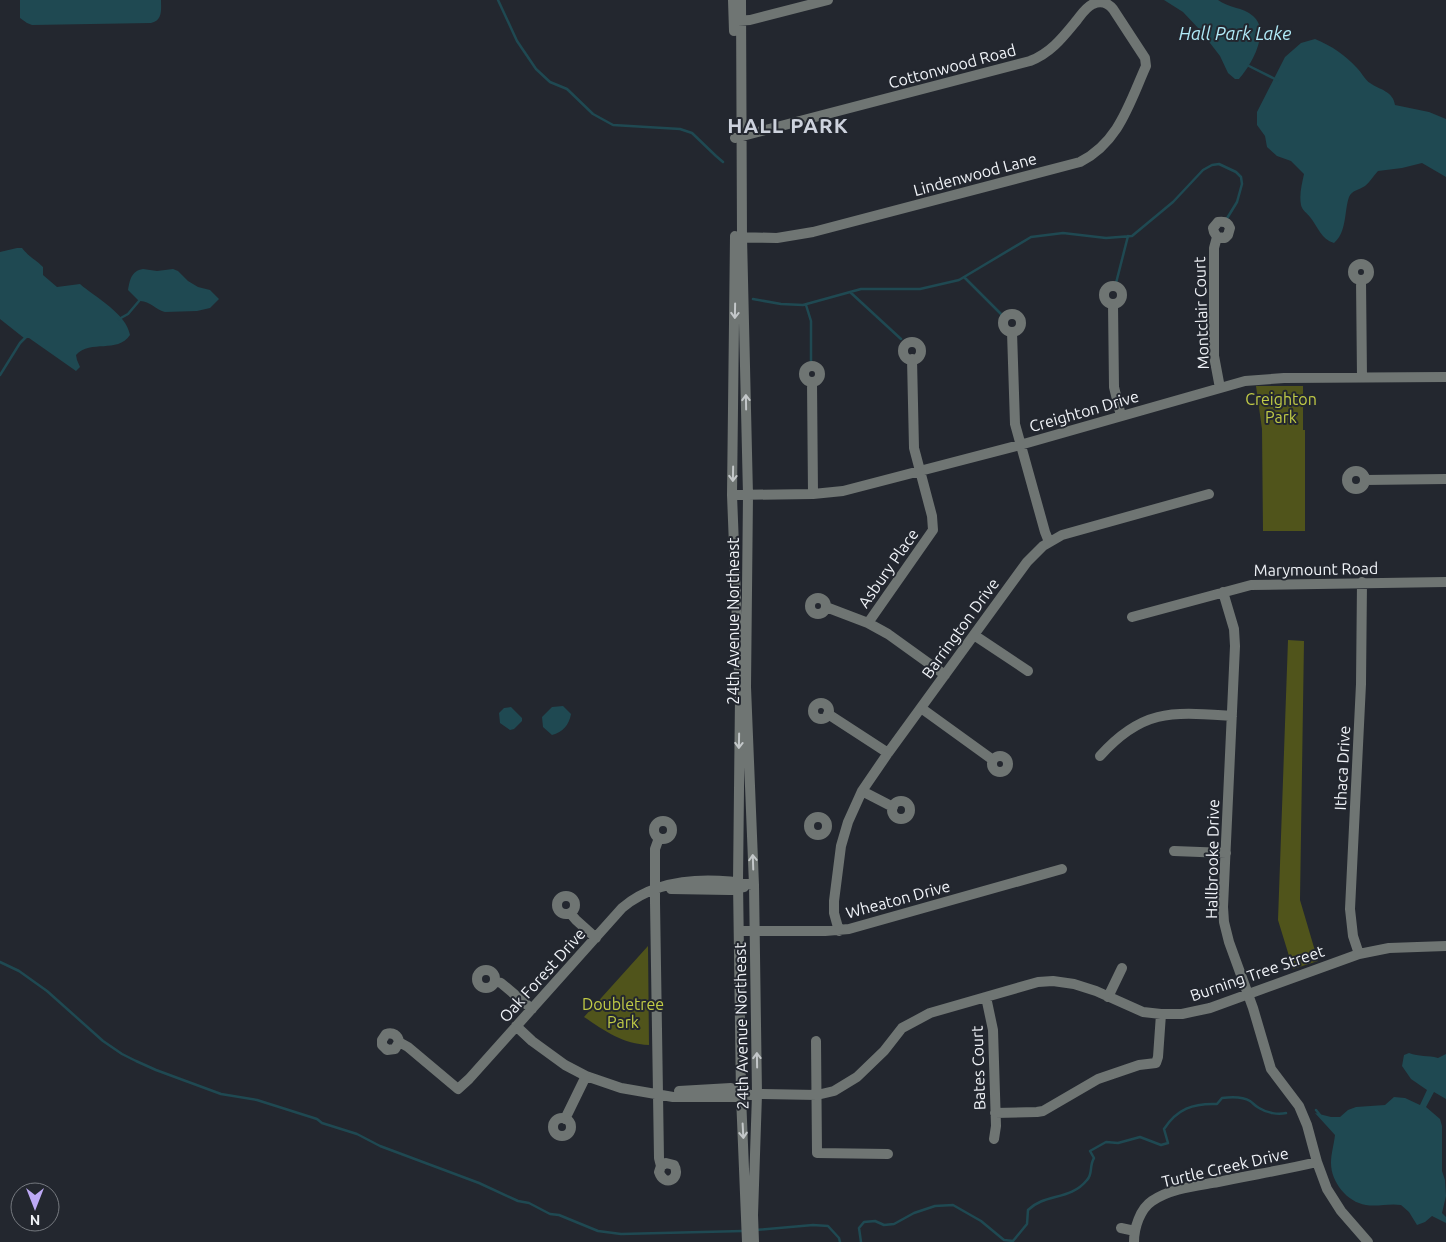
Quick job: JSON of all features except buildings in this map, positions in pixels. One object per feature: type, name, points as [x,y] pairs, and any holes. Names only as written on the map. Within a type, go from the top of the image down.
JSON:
[{"type":"street","name":"24th Avenue Northeast","points":[[733,0],[737,20],[739,237],[748,495],[746,687],[755,931],[757,1094],[750,1214]]},
{"type":"street","name":"24th Avenue Northeast","points":[[737,20],[741,0]]},
{"type":"street","points":[[737,20],[750,20],[828,0]]},
{"type":"street","name":"Cottonwood Road","points":[[738,137],[1030,61],[1049,51],[1087,8],[1097,2],[1109,5],[1137,44]]},
{"type":"street","name":"Lindenwood Lane","points":[[739,237],[777,238],[812,232],[1080,162],[1093,155],[1106,144],[1120,124],[1146,66],[1145,58],[1137,44]]},
{"type":"street","name":"24th Avenue Northeast","points":[[739,237],[732,495],[740,697],[738,885],[741,1093],[751,1238]]},
{"type":"street","name":"Montclair Court","points":[[1217,237],[1214,248],[1214,356],[1220,388]]},
{"type":"street","points":[[1361,280],[1362,378]]},
{"type":"street","points":[[1113,304],[1114,387],[1121,416]]},
{"type":"street","points":[[1012,332],[1014,416],[1020,444],[1049,542]]},
{"type":"street","name":"Asbury Place","points":[[868,623],[932,530],[932,516],[913,439],[912,359]]},
{"type":"street","name":"Creighton Drive","points":[[732,495],[813,494],[843,491],[920,472],[1245,381],[1267,378],[1446,378]]},
{"type":"street","points":[[812,382],[813,494]]},
{"type":"street","points":[[1365,480],[1446,479]]},
{"type":"street","name":"Barrington Drive","points":[[839,930],[841,914],[837,887],[839,860],[844,834],[862,791],[1016,575],[1034,554],[1049,542],[1062,535],[1209,494]]},
{"type":"street","name":"Ithaca Drive","points":[[1359,954],[1350,922],[1350,909],[1361,684],[1362,582]]},
{"type":"street","name":"Marymount Road","points":[[1132,617],[1245,586],[1261,584],[1446,582]]},
{"type":"street","name":"Hallbrooke Drive","points":[[1223,592],[1235,636],[1223,907],[1224,922],[1233,956],[1248,994],[1271,1069],[1299,1106],[1324,1183],[1350,1222],[1368,1242]]},
{"type":"street","points":[[826,607],[868,623],[888,634],[945,675]]},
{"type":"street","points":[[974,635],[1028,671]]},
{"type":"street","points":[[921,708],[993,760]]},
{"type":"street","points":[[828,714],[888,753]]},
{"type":"street","points":[[1100,756],[1112,742],[1131,727],[1155,717],[1172,714],[1232,716]]},
{"type":"street","points":[[862,791],[893,806]]},
{"type":"street","points":[[827,828],[844,834]]},
{"type":"street","points":[[659,838],[655,849],[655,888],[659,1158],[661,1166]]},
{"type":"street","points":[[1174,851],[1226,854]]},
{"type":"street","name":"Wheaton Drive","points":[[739,931],[839,930],[858,927],[1062,869]]},
{"type":"street","name":"Oak Forest Drive","points":[[399,1042],[408,1047],[458,1089],[622,908],[638,895],[671,883],[728,881],[738,885],[754,885]]},
{"type":"street","points":[[570,913],[596,938]]},
{"type":"street","name":"Burning Tree Street","points":[[516,1026],[553,1057],[586,1076],[621,1088],[659,1094],[731,1088],[741,1093],[817,1094],[834,1091],[857,1077],[884,1051],[902,1028],[930,1013],[1038,982],[1053,981],[1074,984],[1136,1009],[1161,1014],[1182,1014],[1199,1012],[1359,954],[1389,948],[1446,946]]},
{"type":"street","points":[[1108,997],[1122,968]]},
{"type":"street","points":[[495,981],[501,983],[532,1009]]},
{"type":"street","name":"Bates Court","points":[[986,997],[993,1030],[994,1139]]},
{"type":"street","points":[[995,1113],[1043,1111],[1098,1079],[1139,1066],[1156,1063],[1161,1014]]},
{"type":"street","points":[[816,1041],[817,1153],[888,1154]]},
{"type":"street","points":[[565,1119],[586,1076]]},
{"type":"street","name":"Turtle Creek Drive","points":[[1134,1237],[1140,1217],[1152,1200],[1172,1192],[1317,1162]]},
{"type":"street","points":[[1121,1228],[1134,1237]]},
{"type":"green space","name":"Creighton Park","points":[[1256,386],[1303,386],[1305,531],[1263,531],[1262,429]]},
{"type":"green space","points":[[1288,640],[1304,641],[1300,900],[1318,961],[1293,969],[1278,920]]},
{"type":"green space","name":"Doubletree Park","points":[[648,946],[649,1045],[623,1039],[607,1032],[584,1017]]},
{"type":"water","points":[[20,0],[161,0],[161,11],[158,20],[151,23],[32,25],[20,18]]},
{"type":"water","name":"Hall Park Lake","points":[[1164,0],[1218,0],[1253,16],[1258,22],[1260,39],[1249,66],[1239,79],[1235,79],[1228,73],[1220,56],[1183,12]]},
{"type":"water","points":[[1315,39],[1343,55],[1368,82],[1389,94],[1394,100],[1395,105],[1429,112],[1446,119],[1446,177],[1422,163],[1378,171],[1365,186],[1350,195],[1343,228],[1334,243],[1323,236],[1303,210],[1300,201],[1304,174],[1291,161],[1277,156],[1267,147],[1265,136],[1257,125],[1257,112],[1285,57],[1301,43]]},
{"type":"water","points":[[22,248],[43,267],[43,275],[57,287],[80,284],[102,300],[123,320],[130,335],[125,341],[118,344],[82,350],[76,355],[80,367],[76,371],[29,338],[24,338],[0,319],[0,252]]},
{"type":"water","points":[[143,269],[157,271],[173,269],[198,287],[210,290],[219,299],[210,308],[197,311],[162,311],[146,302],[139,301],[128,290],[130,279],[136,272]]},
{"type":"water","points":[[563,706],[571,714],[569,722],[565,728],[552,735],[543,727],[542,717],[552,707]]},
{"type":"water","points":[[511,707],[522,718],[522,721],[514,729],[510,730],[500,723],[499,713],[504,708]]},
{"type":"water","points":[[1409,1053],[1438,1058],[1446,1054],[1446,1099],[1434,1092],[1426,1107],[1440,1119],[1442,1126],[1442,1171],[1445,1180],[1446,1196],[1442,1213],[1446,1217],[1446,1223],[1432,1216],[1425,1222],[1417,1225],[1409,1212],[1401,1205],[1366,1205],[1353,1200],[1341,1190],[1332,1170],[1331,1160],[1335,1135],[1315,1113],[1340,1117],[1348,1110],[1356,1107],[1385,1105],[1394,1097],[1405,1098],[1420,1105],[1427,1090],[1411,1079],[1402,1066],[1404,1055]]},
{"type":"waterway","points":[[498,0],[517,41],[536,69],[550,82],[567,89],[593,114],[613,125],[680,129],[692,133],[723,162]]},
{"type":"waterway","points":[[1249,66],[1277,80]]},
{"type":"waterway","points":[[753,299],[781,304],[803,305],[861,289],[920,289],[959,280],[1031,237],[1063,233],[1106,238],[1132,236],[1173,202],[1203,170],[1212,165],[1219,164],[1236,172],[1241,177],[1242,184],[1237,202],[1226,220]]},
{"type":"waterway","points":[[1115,287],[1128,236]]},
{"type":"waterway","points":[[964,277],[1005,318]]},
{"type":"waterway","points":[[850,292],[901,339]]},
{"type":"waterway","points":[[119,319],[128,314],[139,301]]},
{"type":"waterway","points":[[806,305],[811,321],[811,365]]},
{"type":"waterway","points":[[0,375],[20,343],[26,337]]},
{"type":"waterway","points":[[0,962],[19,971],[47,991],[103,1041],[136,1061],[221,1094],[257,1100],[317,1119],[322,1123],[357,1134],[380,1146],[479,1183],[518,1201],[529,1203],[550,1214],[559,1215],[598,1231],[621,1234],[743,1231]]},
{"type":"waterway","points":[[861,1242],[859,1228],[864,1222],[875,1221],[884,1225],[894,1224],[914,1213],[935,1206],[953,1205],[981,1221],[1004,1240],[1013,1241],[1027,1224],[1028,1210],[1042,1201],[1073,1191],[1087,1180],[1094,1158],[1090,1151],[1106,1142],[1118,1143],[1140,1137],[1161,1145],[1168,1143],[1164,1129],[1174,1117],[1193,1106],[1217,1104],[1222,1098],[1243,1098],[1265,1111],[1276,1114],[1286,1113]]},
{"type":"waterway","points":[[1316,1110],[1320,1115]]},
{"type":"waterway","points":[[756,1230],[813,1225],[828,1226],[839,1238],[840,1242]]},
{"type":"district","name":"HALL PARK","points":[[788,126]]}]
